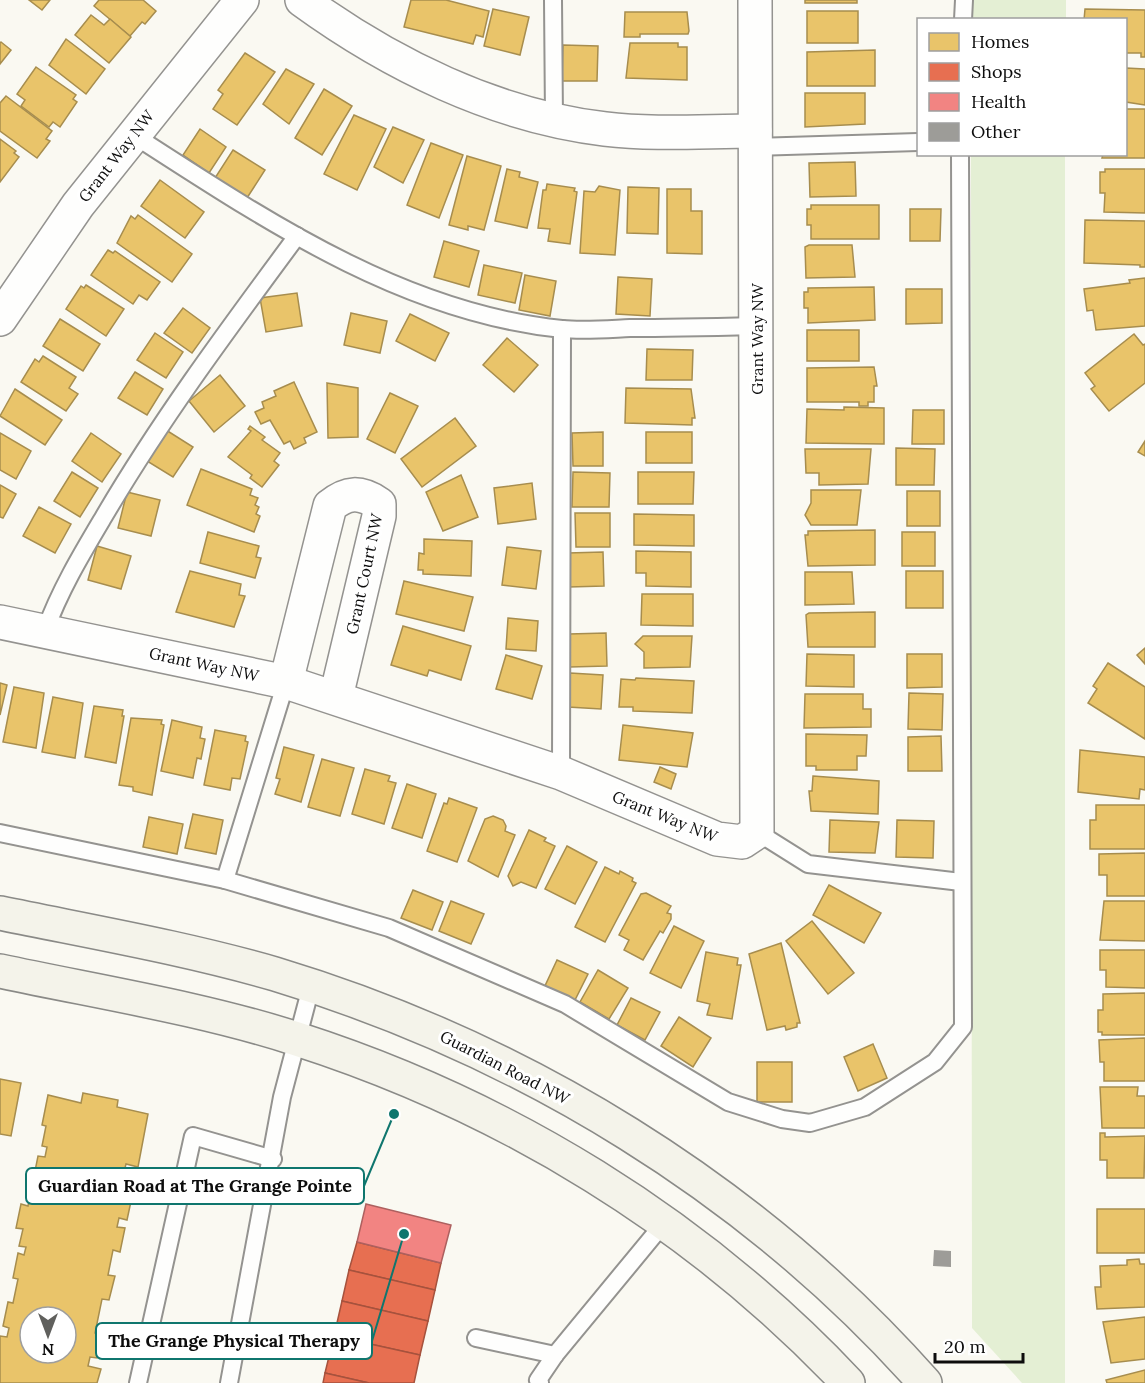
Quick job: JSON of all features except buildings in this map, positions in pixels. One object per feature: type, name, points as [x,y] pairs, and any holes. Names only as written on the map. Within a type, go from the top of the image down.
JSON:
[{"type":"main road","name":"Guardian Road NW","points":[[0,913],[215,959],[311,987],[409,1020],[549,1087],[620,1128],[728,1202],[792,1252],[855,1310],[925,1383]]},
{"type":"main road","points":[[0,971],[239,1023],[296,1038],[399,1076],[493,1117],[604,1181],[743,1282],[848,1383]]},
{"type":"street","name":"Grant Way NW","points":[[4,304],[132,134],[242,0]]},
{"type":"street","points":[[302,0],[341,12],[380,52],[467,92],[554,119],[586,126],[638,132],[755,139]]},
{"type":"street","name":"Grant Way NW","points":[[0,622],[286,682],[561,773],[717,839],[742,842],[757,832],[755,0]]},
{"type":"street","name":"Grant Court NW","points":[[286,682],[330,506],[340,498],[353,493],[368,497],[379,504],[379,516],[336,697]]},
{"type":"lane","points":[[553,0],[554,119]]},
{"type":"lane","points":[[963,0],[963,18]]},
{"type":"lane","points":[[132,134],[255,213],[355,267],[412,292],[468,310],[562,329],[757,326]]},
{"type":"lane","points":[[755,139],[917,142]]},
{"type":"lane","points":[[0,833],[225,880],[389,928],[566,1005],[728,1102],[782,1119],[810,1123],[865,1107],[935,1062],[963,1027],[960,156]]},
{"type":"lane","points":[[45,631],[58,595],[128,475],[175,403],[297,236]]},
{"type":"lane","points":[[561,773],[562,329]]},
{"type":"lane","points":[[225,880],[286,682]]},
{"type":"lane","points":[[757,832],[808,864],[961,882]]},
{"type":"lane","points":[[230,1383],[296,1038],[311,987]]},
{"type":"lane","points":[[138,1383],[193,1136],[273,1159]]},
{"type":"lane","points":[[538,1382],[555,1355],[664,1223]]},
{"type":"lane","points":[[476,1338],[555,1355]]},
{"type":"green space","points":[[971,0],[1066,0],[1066,18],[971,18]]},
{"type":"green space","points":[[971,156],[1065,156],[1065,1383],[1022,1383],[972,1328]]},
{"type":"place","name":"Guardian Road at The Grange Pointe","points":[[394,1114]]},
{"type":"place","name":"The Grange Physical Therapy","points":[[404,1234]]}]
